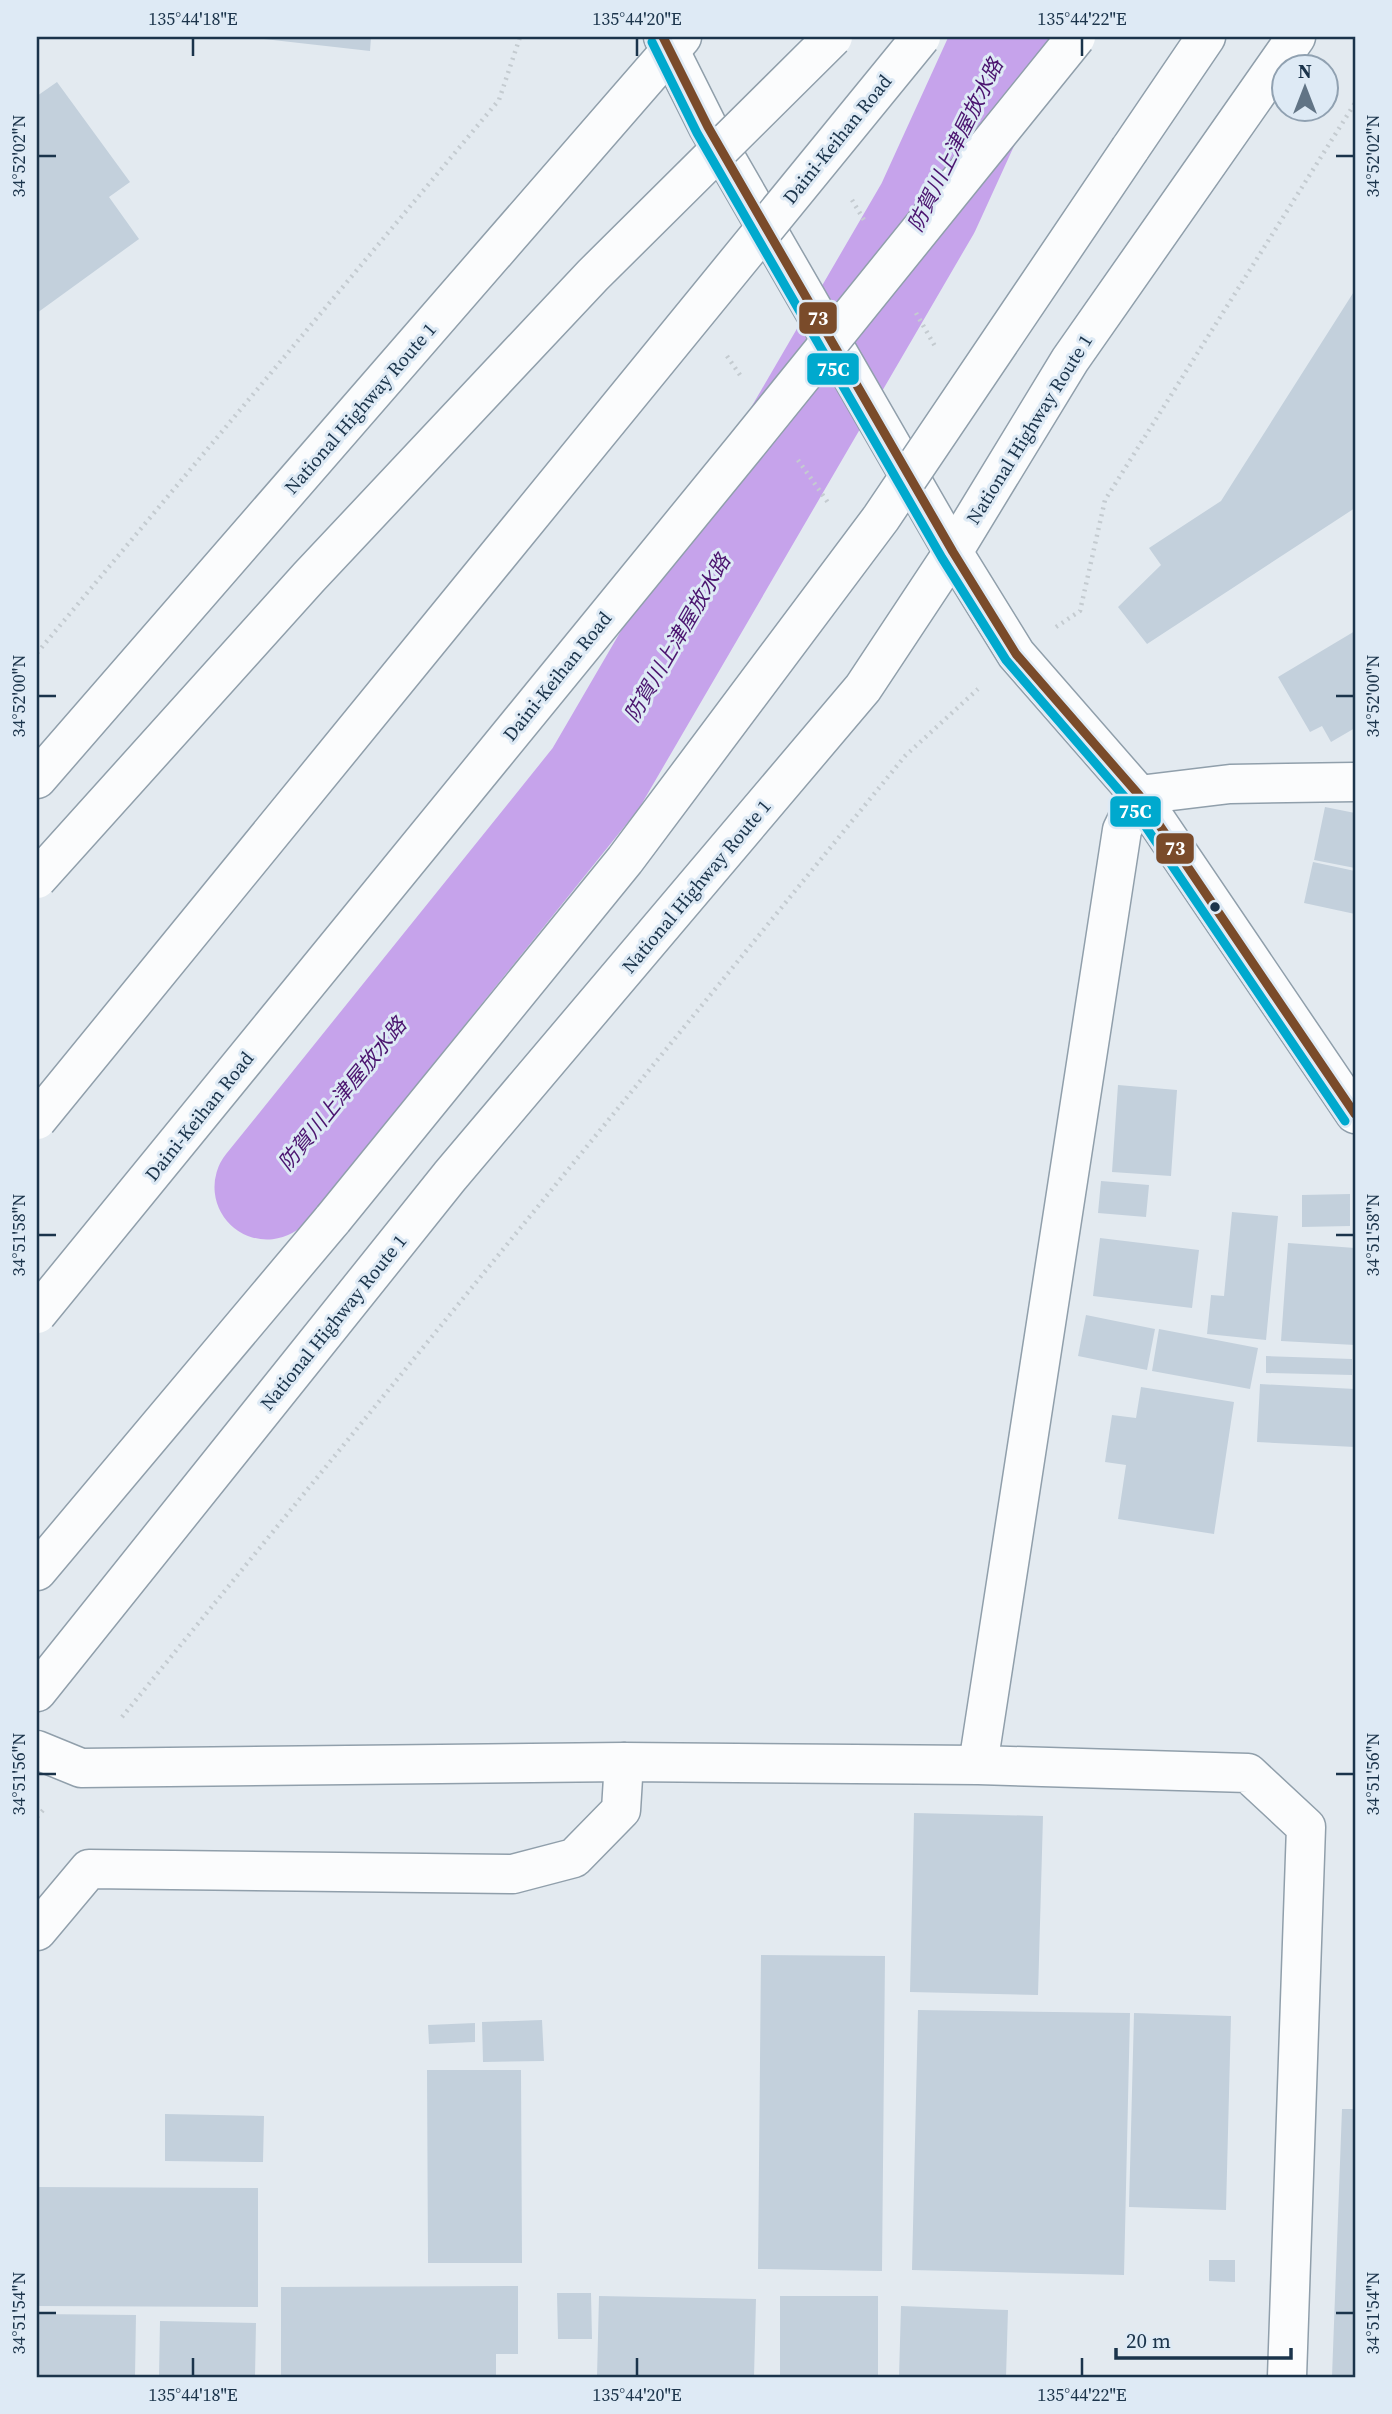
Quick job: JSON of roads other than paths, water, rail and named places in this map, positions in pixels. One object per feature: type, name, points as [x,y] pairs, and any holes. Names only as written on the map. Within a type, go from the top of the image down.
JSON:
[{"type":"main road","points":[[37,879],[309,577],[583,285],[833,37]]},
{"type":"main road","name":"Daini-Keihan Road","points":[[37,1121],[921,37]]},
{"type":"main road","name":"Daini-Keihan Road","points":[[37,1314],[1076,37]]},
{"type":"main road","points":[[37,1571],[333,1219],[625,860],[881,518],[1206,37]]},
{"type":"main road","name":"National Highway Route 1","points":[[37,1692],[450,1176],[863,688],[953,552],[1070,360],[1296,37]]},
{"type":"main road","points":[[672,41],[708,127],[953,552],[1016,654],[1139,795],[1355,1114]]},
{"type":"main road","name":"National Highway Route 1","points":[[37,779],[672,41]]},
{"type":"main road","points":[[1139,795],[1230,783],[1355,782]]},
{"type":"main road","points":[[978,1765],[1122,830],[1139,795]]},
{"type":"main road","points":[[37,1750],[81,1768],[624,1762],[978,1765],[1248,1773],[1306,1827],[1287,2377]]},
{"type":"main road","points":[[37,1931],[89,1869],[513,1874],[573,1858],[621,1810],[624,1762]]},
{"type":"waterway","name":"防賀川上津屋放水路","points":[[267,1187],[596,778],[928,208],[1006,37]]}]
